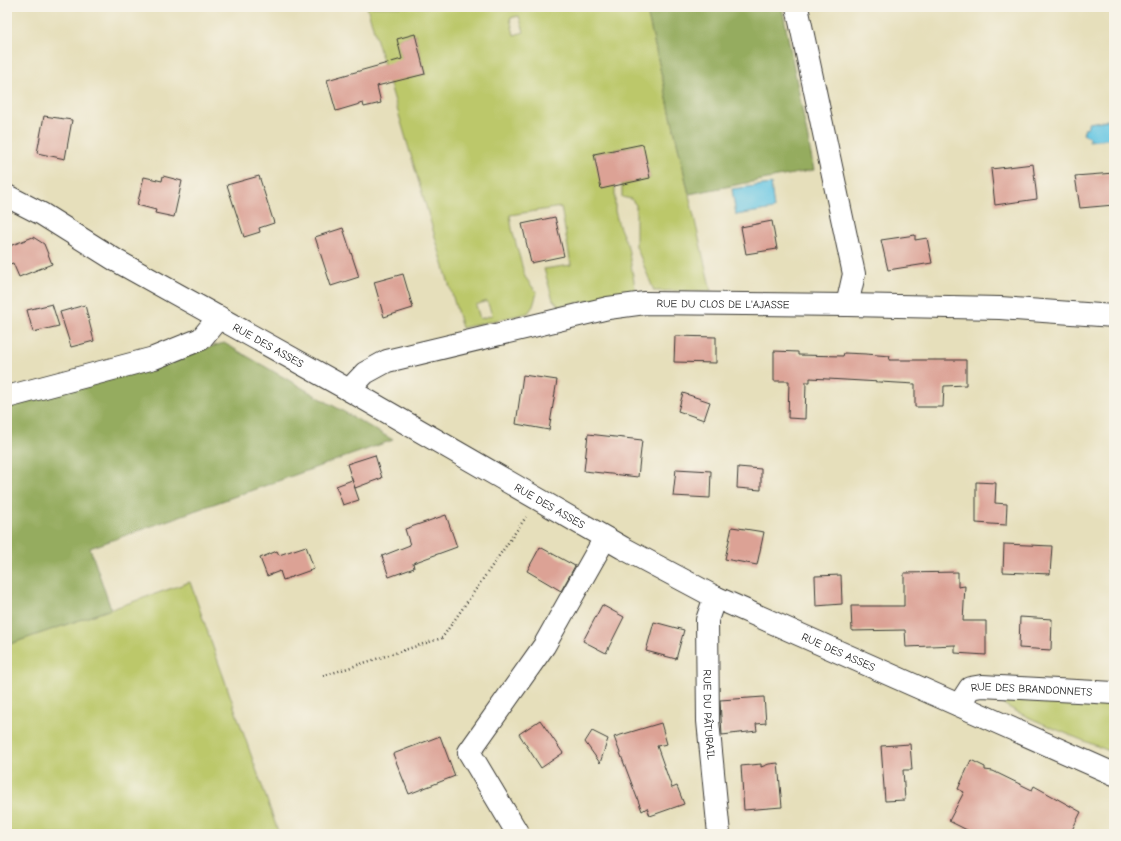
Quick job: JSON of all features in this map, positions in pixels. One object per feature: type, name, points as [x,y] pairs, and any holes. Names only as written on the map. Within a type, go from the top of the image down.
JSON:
[{"type":"street","points":[[797,7],[854,274],[847,305]]},
{"type":"street","name":"RUE DES ASSES","points":[[7,196],[42,214],[117,261],[349,390],[605,538],[716,597],[1114,774]]},
{"type":"street","name":"RUE DU CLOS DE L'AJASSE","points":[[349,390],[365,373],[387,361],[608,308],[645,303],[1000,308],[1114,316]]},
{"type":"street","points":[[7,397],[154,358],[201,339],[219,317]]},
{"type":"street","points":[[518,834],[469,752],[544,646],[605,538]]},
{"type":"street","name":"RUE DU PÂTURAIL","points":[[716,597],[707,620],[708,722],[719,834]]},
{"type":"street","name":"RUE DES BRANDONNETS","points":[[959,705],[970,688],[982,686],[1114,693]]},
{"type":"path","points":[[323,676],[442,638],[538,499]]},
{"type":"green space","points":[[367,7],[646,7],[711,291],[654,291],[636,246],[636,205],[631,199],[622,197],[622,184],[650,178],[642,144],[594,154],[615,186],[615,211],[619,226],[628,247],[636,293],[559,306],[553,300],[544,269],[571,265],[561,207],[510,215],[512,229],[525,277],[537,293],[533,306],[528,313],[462,328]],"holes":[[[519,16],[524,32],[514,35],[510,18]],[[415,34],[425,74],[407,78],[397,39]],[[487,301],[492,315],[480,319],[476,305]]]},
{"type":"green space","points":[[646,7],[782,7],[814,170],[689,194]]},
{"type":"green space","points":[[224,343],[393,440],[90,548],[111,609],[7,645],[7,407]]},
{"type":"green space","points":[[190,582],[279,834],[7,834],[7,645]]},
{"type":"green space","points":[[1000,694],[1114,700],[1114,753],[1017,712],[999,700]]},
{"type":"water","points":[[1114,119],[1114,138],[1089,141],[1089,137],[1083,134],[1085,128],[1088,127],[1088,123]]},
{"type":"water","points":[[771,184],[774,209],[736,215],[732,189]]},
{"type":"building","points":[[415,34],[425,74],[377,86],[381,103],[364,107],[363,103],[336,111],[327,80],[402,59],[397,39]]},
{"type":"building","points":[[44,116],[72,120],[65,159],[37,153]]},
{"type":"building","points":[[643,144],[650,178],[601,189],[594,154]]},
{"type":"building","points":[[1033,164],[1037,199],[995,205],[991,169]]},
{"type":"building","points":[[1114,173],[1114,205],[1080,208],[1075,176]]},
{"type":"building","points":[[163,176],[182,181],[174,217],[155,213],[156,210],[137,205],[144,177],[162,181]]},
{"type":"building","points":[[259,176],[274,223],[259,228],[260,232],[244,237],[227,185]]},
{"type":"building","points":[[555,217],[564,256],[531,263],[522,224]]},
{"type":"building","points":[[772,221],[777,249],[746,254],[741,227]]},
{"type":"building","points":[[343,228],[359,277],[331,286],[315,237]]},
{"type":"building","points":[[915,235],[915,240],[927,238],[932,263],[888,270],[881,240]]},
{"type":"building","points":[[33,237],[44,244],[52,264],[19,277],[13,263],[7,265],[7,247]]},
{"type":"building","points":[[403,274],[413,308],[384,317],[374,282]]},
{"type":"building","points":[[52,304],[59,326],[33,332],[27,310]]},
{"type":"building","points":[[85,305],[94,341],[71,347],[60,312]]},
{"type":"building","points":[[675,336],[716,337],[716,363],[674,362]]},
{"type":"building","points":[[774,351],[798,352],[798,355],[843,356],[844,353],[866,354],[890,356],[889,360],[966,360],[966,385],[944,386],[943,407],[915,407],[915,384],[810,378],[810,382],[806,382],[805,419],[788,418],[789,381],[774,381]]},
{"type":"building","points":[[523,375],[557,380],[549,430],[516,424]]},
{"type":"building","points":[[683,393],[710,402],[704,420],[678,411]]},
{"type":"building","points":[[588,434],[642,440],[638,477],[584,471]]},
{"type":"building","points":[[375,455],[382,478],[355,488],[347,464]]},
{"type":"building","points":[[738,467],[761,469],[761,490],[737,488]]},
{"type":"building","points":[[676,469],[711,471],[710,498],[673,496]]},
{"type":"building","points":[[352,480],[359,500],[343,505],[336,486]]},
{"type":"building","points":[[976,482],[996,483],[995,503],[1007,504],[1006,525],[976,523]]},
{"type":"building","points":[[446,515],[457,547],[413,563],[414,568],[389,577],[382,556],[410,545],[405,529]]},
{"type":"building","points":[[732,527],[764,532],[757,565],[725,559]]},
{"type":"building","points":[[1004,544],[1052,546],[1050,574],[1003,572]]},
{"type":"building","points":[[306,546],[314,569],[283,580],[280,571],[267,576],[260,558],[277,551],[279,555]]},
{"type":"building","points":[[540,547],[575,566],[561,591],[527,571]]},
{"type":"building","points":[[958,572],[958,587],[965,586],[963,621],[986,621],[986,655],[955,653],[955,645],[906,647],[905,630],[852,631],[851,606],[904,606],[904,573]]},
{"type":"building","points":[[841,575],[842,604],[816,606],[815,576]]},
{"type":"building","points":[[602,605],[624,617],[606,653],[583,641]]},
{"type":"building","points":[[1020,617],[1052,619],[1051,650],[1019,648]]},
{"type":"building","points":[[654,622],[684,630],[676,659],[646,651]]},
{"type":"building","points":[[764,697],[766,723],[756,724],[757,731],[722,735],[720,700]]},
{"type":"building","points":[[540,720],[563,753],[541,768],[519,734]]},
{"type":"building","points":[[661,723],[667,744],[657,746],[672,788],[677,786],[684,804],[650,816],[647,808],[642,811],[614,737]]},
{"type":"building","points":[[592,731],[608,739],[600,763],[585,742]]},
{"type":"building","points":[[440,736],[455,776],[409,794],[393,754]]},
{"type":"building","points":[[910,744],[912,770],[903,770],[905,800],[885,801],[881,746]]},
{"type":"building","points":[[971,760],[985,767],[985,770],[993,771],[1032,790],[1034,786],[1081,812],[1070,834],[975,834],[949,821],[964,792],[958,789]]},
{"type":"building","points":[[778,763],[782,807],[744,810],[741,766],[761,764],[761,767]]}]
